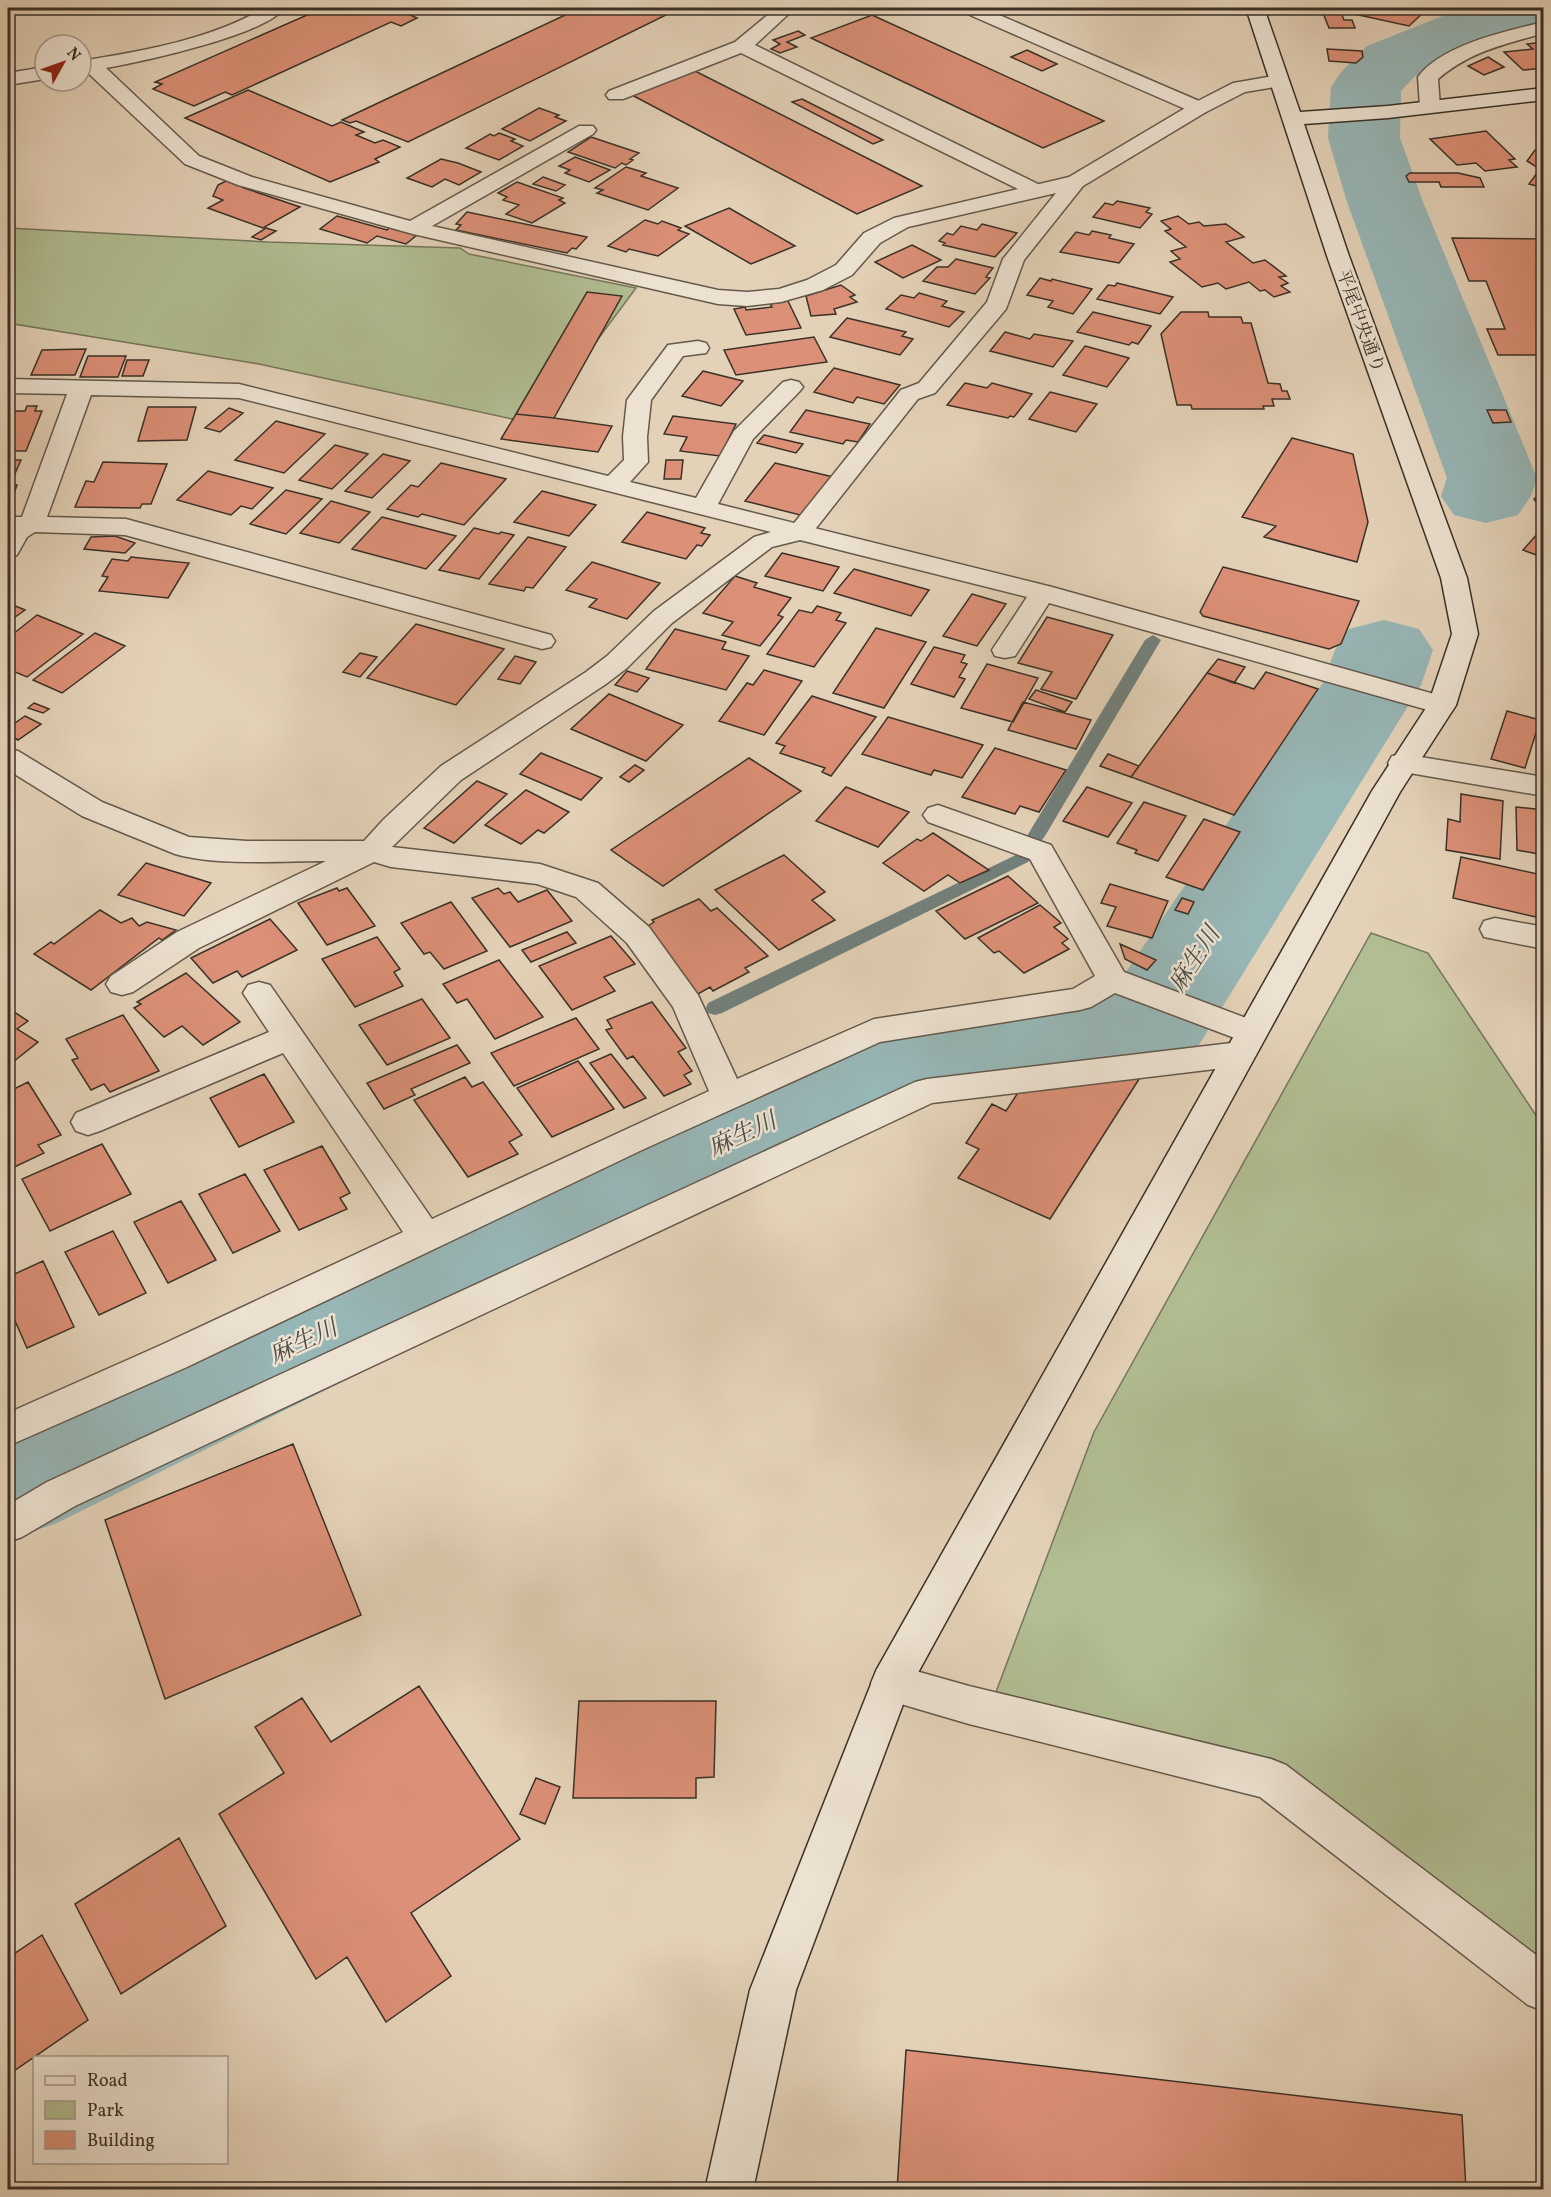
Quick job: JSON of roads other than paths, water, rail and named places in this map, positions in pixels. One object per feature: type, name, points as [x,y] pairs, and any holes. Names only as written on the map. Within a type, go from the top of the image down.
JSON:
[{"type":"street","points":[[616,94],[742,46],[786,8]]},
{"type":"street","points":[[969,8],[1198,108]]},
{"type":"street","name":"平尾中央通り","points":[[1255,8],[1338,256],[1454,578],[1465,634],[1442,705]]},
{"type":"street","points":[[93,65],[141,58],[204,40],[267,9]]},
{"type":"street","points":[[1430,107],[1428,77],[1450,59],[1480,46],[1544,27]]},
{"type":"street","points":[[742,46],[1037,191]]},
{"type":"street","points":[[93,72],[192,160],[244,181],[413,228],[718,297],[747,299],[781,295],[815,285],[844,270],[872,238],[901,222],[1076,182],[1198,108],[1240,87],[1279,81]]},
{"type":"street","points":[[8,79],[33,75]]},
{"type":"street","points":[[1292,119],[1388,112],[1544,94]]},
{"type":"street","points":[[413,228],[586,130]]},
{"type":"street","points":[[122,984],[188,940],[372,851],[394,826],[451,772],[596,678],[617,662],[663,617],[763,542],[800,532],[909,395],[927,388],[998,304],[1014,259],[1076,182]]},
{"type":"street","points":[[614,485],[636,462],[635,437],[639,400],[676,350],[698,348]]},
{"type":"street","points":[[8,386],[239,391],[1043,593],[1442,705],[1402,764],[891,1683],[773,1989],[729,2190]]},
{"type":"street","points":[[8,550],[82,386]]},
{"type":"street","points":[[703,508],[743,436],[790,387]]},
{"type":"street","points":[[20,524],[126,527],[542,641]]},
{"type":"street","points":[[1005,650],[1043,593]]},
{"type":"street","points":[[8,758],[92,809],[185,847],[247,851],[372,851],[391,857],[540,874],[587,890],[638,936],[687,1004],[728,1097]]},
{"type":"street","points":[[1402,764],[1544,787]]},
{"type":"street","points":[[939,815],[1041,852],[1127,985],[1192,1010],[1246,1043]]},
{"type":"street","points":[[1495,929],[1544,938]]},
{"type":"street","points":[[8,1430],[174,1356],[425,1237],[874,1031],[1080,999],[1127,985]]},
{"type":"street","points":[[259,993],[425,1237]]},
{"type":"street","points":[[88,1122],[289,1037]]},
{"type":"street","points":[[8,1525],[61,1494],[927,1091],[1246,1043]]},
{"type":"street","points":[[891,1683],[969,1705],[1271,1779],[1544,1989]]},
{"type":"waterway","points":[[1486,496],[1492,478],[1385,202],[1364,138],[1366,87],[1391,61],[1476,25],[1534,8]]},
{"type":"waterway","points":[[1036,836],[1153,640]]},
{"type":"waterway","name":"麻生川","points":[[8,1480],[446,1271],[893,1063],[1125,1031],[1156,1018],[1371,685],[1384,650]]},
{"type":"waterway","points":[[715,1008],[1022,858]]}]
